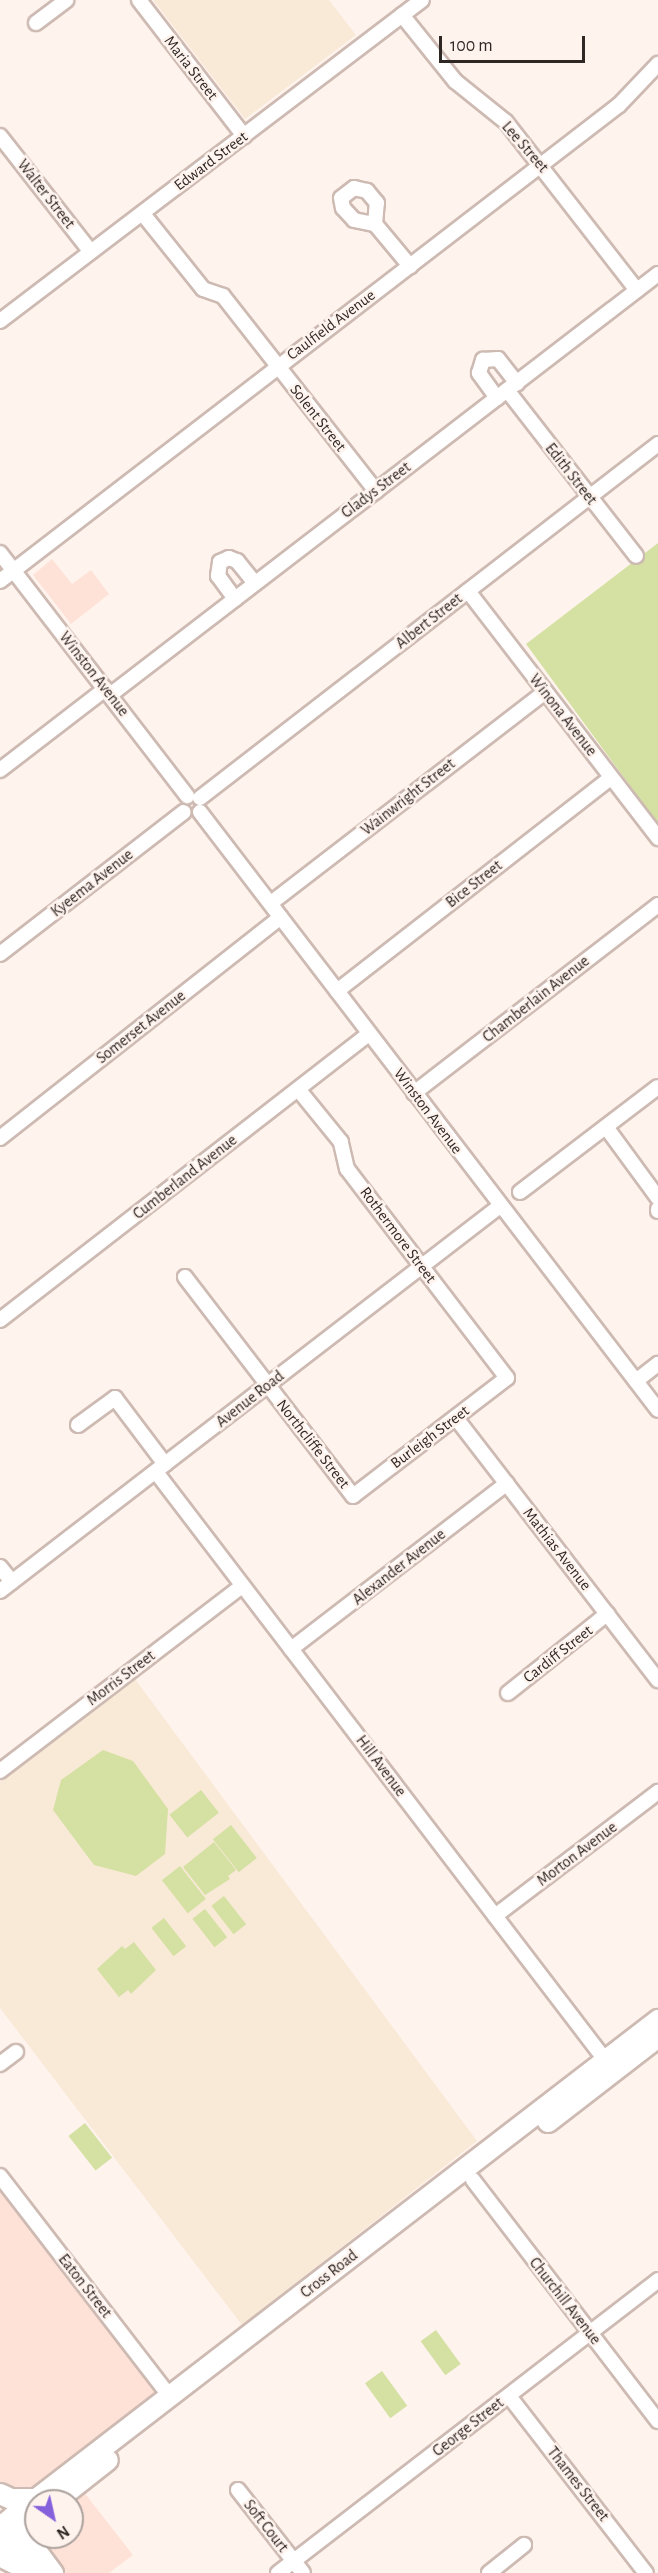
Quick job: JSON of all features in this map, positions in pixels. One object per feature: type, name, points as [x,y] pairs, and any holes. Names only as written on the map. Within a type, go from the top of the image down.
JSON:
[{"type":"highway","name":"Cross Road","points":[[66,2489],[173,2402],[610,2066],[658,2020]]},
{"type":"highway","name":"Cross Road","points":[[610,2066],[658,2037]]},
{"type":"highway","points":[[0,2494],[11,2499],[24,2517]]},
{"type":"highway","points":[[0,2556],[36,2573]]},
{"type":"main road","points":[[0,2500],[24,2519]]},
{"type":"main road","points":[[32,2549],[36,2573]]},
{"type":"main road","points":[[42,2549],[54,2573]]},
{"type":"street","points":[[36,23],[66,0]]},
{"type":"street","name":"Maria Street","points":[[139,0],[244,136]]},
{"type":"street","name":"Edward Street","points":[[0,321],[422,0]]},
{"type":"street","name":"Lee Street","points":[[402,15],[455,81],[506,122],[542,165],[637,290]]},
{"type":"street","name":"Caulfield Avenue","points":[[0,581],[619,105],[658,64]]},
{"type":"street","name":"Walter Street","points":[[2,142],[91,252]]},
{"type":"street","name":"Solent Street","points":[[143,214],[203,289],[223,296],[376,491]]},
{"type":"street","points":[[375,224],[410,266]]},
{"type":"street","name":"Gladys Street","points":[[0,770],[235,599],[658,274]]},
{"type":"street","name":"Edith Street","points":[[507,390],[636,556]]},
{"type":"street","name":"Albert Street","points":[[196,802],[658,444]]},
{"type":"street","name":"Winston Avenue","points":[[0,552],[107,692],[196,802],[369,1034],[658,1410]]},
{"type":"street","points":[[235,599],[218,576],[220,562],[229,558],[237,561],[255,583]]},
{"type":"street","name":"Winona Avenue","points":[[468,591],[658,838]]},
{"type":"street","name":"Wainwright Street","points":[[270,903],[545,692]]},
{"type":"street","name":"Bice Street","points":[[337,991],[611,778]]},
{"type":"street","name":"Kyeema Avenue","points":[[0,954],[184,812],[182,804],[196,802]]},
{"type":"street","name":"Chamberlain Avenue","points":[[414,1093],[658,905]]},
{"type":"street","name":"Somerset Avenue","points":[[2,1133],[281,917]]},
{"type":"street","name":"Cumberland Avenue","points":[[0,1320],[369,1034]]},
{"type":"street","points":[[520,1192],[658,1087]]},
{"type":"street","name":"Rothermore Street","points":[[298,1089],[341,1142],[347,1169],[507,1378]]},
{"type":"street","points":[[606,1127],[658,1198]]},
{"type":"street","name":"Avenue Road","points":[[0,1591],[501,1206]]},
{"type":"street","name":"Northcliffe Street","points":[[185,1277],[353,1496]]},
{"type":"street","points":[[636,1381],[658,1364]]},
{"type":"street","name":"Burleigh Street","points":[[353,1496],[507,1378]]},
{"type":"street","name":"Hill Avenue","points":[[78,1425],[115,1398],[160,1468],[242,1586],[610,2066]]},
{"type":"street","name":"Mathias Avenue","points":[[456,1418],[658,1680]]},
{"type":"street","name":"Alexander Avenue","points":[[291,1650],[507,1483]]},
{"type":"street","points":[[0,1567],[12,1582]]},
{"type":"street","name":"Morris Street","points":[[0,1771],[242,1586]]},
{"type":"street","name":"Cardiff Street","points":[[508,1693],[607,1614]]},
{"type":"street","name":"Morton Avenue","points":[[495,1916],[658,1792]]},
{"type":"street","points":[[0,2064],[16,2052]]},
{"type":"street","name":"Churchill Avenue","points":[[469,2175],[658,2421]]},
{"type":"street","name":"Eaton Street","points":[[0,2176],[173,2402]]},
{"type":"street","name":"George Street","points":[[279,2573],[658,2280]]},
{"type":"street","name":"Thames Street","points":[[509,2396],[646,2573]]},
{"type":"street","name":"Soft Court","points":[[238,2490],[303,2573]]},
{"type":"street","points":[[489,2573],[524,2546]]},
{"type":"shaded area","points":[[153,0],[329,0],[356,35],[245,119]]},
{"type":"shaded area","points":[[52,559],[72,584],[91,570],[109,594],[71,624],[33,575]]},
{"type":"shaded area","points":[[135,1679],[477,2141],[242,2325],[0,2008],[0,1782]]},
{"type":"shaded area","points":[[0,2186],[154,2388],[153,2400],[29,2489],[24,2489],[24,2492],[0,2487]]},
{"type":"shaded area","points":[[84,2492],[133,2555],[109,2573],[63,2573],[46,2549],[84,2549]]},
{"type":"green space","points":[[658,543],[658,824],[526,644]]},
{"type":"green space","points":[[103,1750],[133,1761],[168,1809],[165,1854],[136,1876],[94,1865],[53,1810],[61,1780]]},
{"type":"green space","points":[[201,1790],[219,1813],[187,1837],[169,1815]]},
{"type":"green space","points":[[231,1825],[257,1858],[239,1872],[213,1839]]},
{"type":"green space","points":[[214,1842],[236,1870],[228,1876],[230,1879],[205,1895],[183,1867]]},
{"type":"green space","points":[[180,1866],[206,1899],[188,1913],[162,1880]]},
{"type":"green space","points":[[224,1896],[246,1924],[234,1934],[211,1906]]},
{"type":"green space","points":[[205,1909],[227,1937],[215,1947],[192,1919]]},
{"type":"green space","points":[[164,1918],[186,1946],[174,1956],[151,1928]]},
{"type":"green space","points":[[134,1942],[156,1970],[131,1994],[128,1990],[119,1997],[97,1969],[122,1946],[125,1949]]},
{"type":"green space","points":[[85,2123],[112,2158],[96,2171],[68,2136]]},
{"type":"green space","points":[[436,2330],[461,2364],[445,2375],[421,2341]]},
{"type":"green space","points":[[382,2371],[407,2406],[390,2418],[365,2383]]}]
